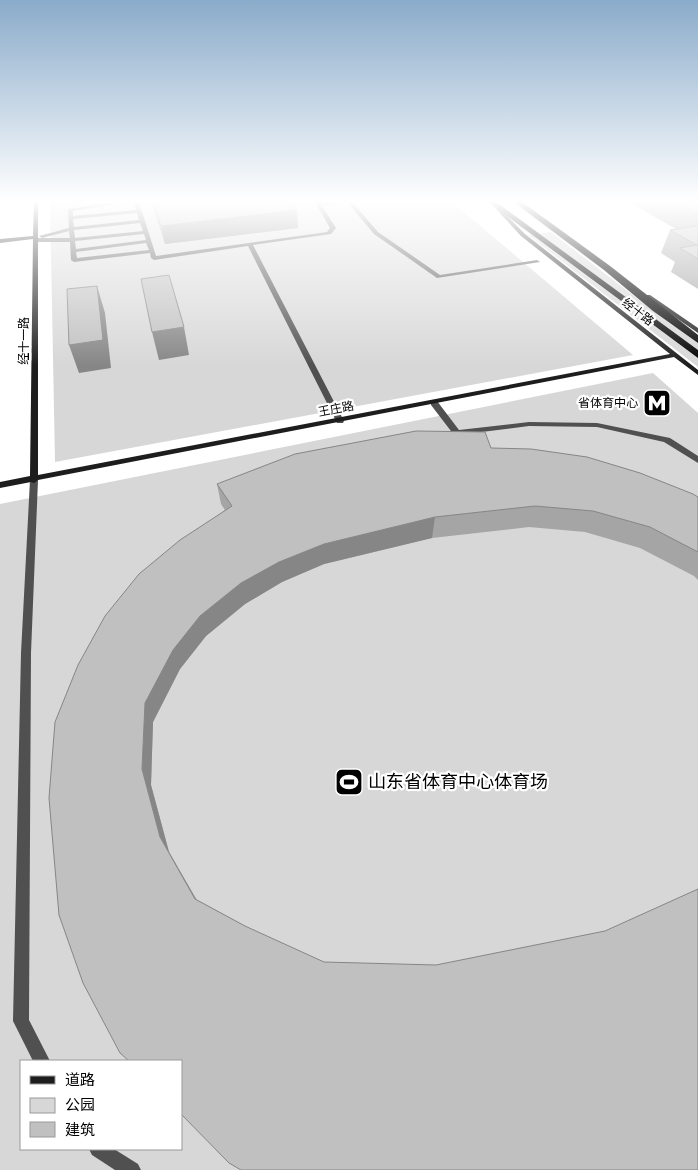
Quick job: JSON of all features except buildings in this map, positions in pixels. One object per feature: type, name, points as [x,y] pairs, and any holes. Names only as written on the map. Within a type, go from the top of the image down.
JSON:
[{"type":"highway","name":"经十路","points":[[567,257],[698,355]]},
{"type":"highway","name":"经十路","points":[[592,257],[698,340]]},
{"type":"main road","name":"经十一路","points":[[34,480],[36,257]]},
{"type":"main road","name":"经十路","points":[[550,257],[698,373]]},
{"type":"main road","name":"经十路","points":[[608,268],[698,331]]},
{"type":"main road","name":"王庄路","points":[[0,485],[676,356]]},
{"type":"lane","points":[[74,257],[74,260],[103,257]]},
{"type":"lane","points":[[256,257],[340,421]]},
{"type":"lane","points":[[410,257],[439,277],[537,262]]},
{"type":"lane","points":[[434,402],[457,433],[529,424],[597,426],[666,440],[698,460]]},
{"type":"lane","points":[[34,480],[26,653],[21,1021],[41,1060]]},
{"type":"lane","points":[[100,1150],[132,1170]]},
{"type":"green space","points":[[51,257],[517,257],[633,355],[55,462]]},
{"type":"green space","points":[[556,257],[583,257],[673,326],[682,324],[698,336],[698,367]]},
{"type":"green space","name":"山东省体育中心体育场","points":[[653,373],[698,413],[698,1170],[0,1170],[0,504]]},
{"type":"place","name":"省体育中心","points":[[657,403]]},
{"type":"place","name":"山东省体育中心体育场","points":[[349,782]]}]
